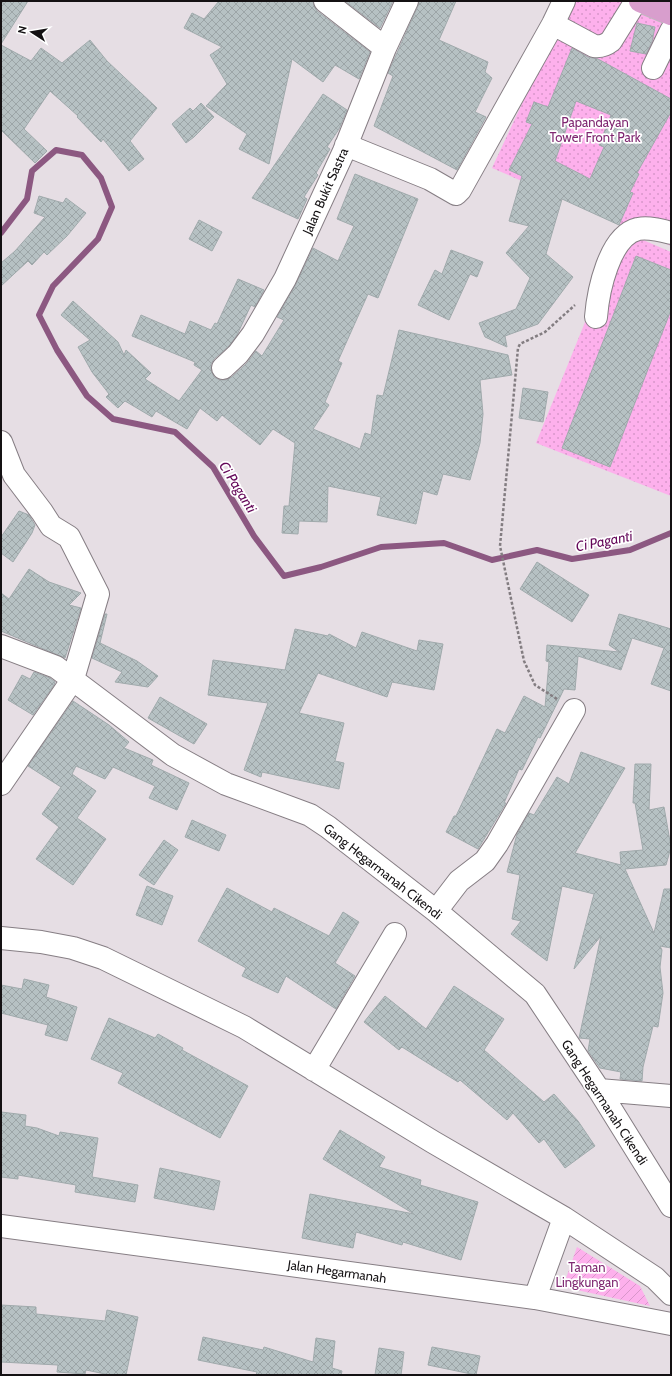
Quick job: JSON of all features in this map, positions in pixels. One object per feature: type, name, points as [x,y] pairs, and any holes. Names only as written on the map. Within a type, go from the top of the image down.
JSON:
[{"type":"main road","points":[[640,1],[671,14]]},
{"type":"street","points":[[325,1],[385,48]]},
{"type":"street","name":"Jalan Bukit Sastra","points":[[223,368],[238,354],[253,334],[285,279],[346,145],[385,48],[407,1]]},
{"type":"street","points":[[346,145],[430,179],[456,194],[460,190],[553,24],[564,1]]},
{"type":"street","points":[[553,24],[594,46],[600,47],[611,41],[636,1]]},
{"type":"street","points":[[653,68],[671,31]]},
{"type":"street","points":[[596,317],[597,301],[601,282],[614,250],[624,236],[636,230],[649,228],[671,233]]},
{"type":"street","points":[[1,442],[14,475],[51,526],[69,537],[98,594],[73,679],[1,784]]},
{"type":"street","name":"Gang Hegarmanah Cikendi","points":[[1,646],[56,667],[173,755],[226,784],[310,815],[328,826],[436,911],[535,994],[599,1090],[671,1206]]},
{"type":"street","points":[[436,911],[459,881],[485,861],[497,844],[574,710]]},
{"type":"street","points":[[314,1070],[395,934]]},
{"type":"street","points":[[1,938],[41,942],[73,948],[103,958],[244,1027],[433,1142],[564,1218],[656,1278],[671,1294]]},
{"type":"street","points":[[599,1090],[671,1096]]},
{"type":"street","points":[[535,1298],[564,1218]]},
{"type":"street","name":"Jalan Hegarmanah","points":[[1,1226],[535,1298],[671,1324]]},
{"type":"path","points":[[574,710],[535,685],[524,661],[500,546],[518,348],[520,344],[545,332],[601,282]]},
{"type":"green space","name":"Papandayan Tower Front Park","points":[[570,1],[628,1],[671,20],[671,246],[492,168]]},
{"type":"green space","points":[[622,231],[671,252],[671,496],[536,443]]},
{"type":"green space","name":"Taman Lingkungan","points":[[577,1247],[640,1286],[650,1306],[563,1287]]},
{"type":"building","points":[[1,1],[28,1],[1,44]]},
{"type":"building","points":[[219,1],[313,1],[317,11],[370,52],[359,79],[335,65],[323,82],[292,59],[269,164],[239,149],[247,134],[206,106],[227,84],[210,55],[222,47],[184,28],[192,13],[204,19]]},
{"type":"building","points":[[345,1],[393,1],[380,28]]},
{"type":"building","points":[[419,1],[456,1],[439,40],[488,62],[485,72],[492,78],[475,112],[486,117],[457,170],[374,126],[393,76],[388,73]]},
{"type":"building","points":[[637,23],[655,27],[652,42],[646,54],[630,51]]},
{"type":"building","points":[[90,40],[107,61],[157,108],[130,141],[144,159],[129,171],[103,139],[101,142],[77,117],[78,116],[50,91],[24,129],[47,151],[35,163],[1,130],[1,45],[31,61],[41,48],[62,63]]},
{"type":"building","points":[[572,48],[588,57],[598,59],[671,99],[671,112],[637,173],[639,174],[630,192],[633,193],[619,225],[562,199],[546,254],[573,277],[538,324],[505,336],[507,347],[485,337],[479,323],[516,309],[530,278],[506,253],[529,226],[509,221],[522,176],[509,170],[532,124],[526,122],[534,102],[548,107]],"holes":[[[576,101],[611,115],[599,145],[604,147],[590,179],[555,161]]]},
{"type":"building","points":[[323,94],[347,110],[339,129],[327,147],[330,149],[316,173],[318,175],[304,197],[307,199],[298,219],[252,198]]},
{"type":"building","points":[[201,103],[214,117],[186,143],[172,124],[190,108],[193,111]]},
{"type":"building","points":[[355,174],[418,199],[378,298],[368,294],[338,361],[342,363],[325,402],[329,405],[313,429],[360,449],[365,433],[371,435],[377,395],[383,396],[399,330],[508,355],[512,375],[480,380],[483,414],[480,443],[470,480],[443,474],[437,495],[423,491],[416,524],[377,515],[381,497],[328,486],[327,522],[299,521],[298,534],[282,533],[284,506],[289,506],[295,443],[273,429],[260,445],[222,415],[217,421],[200,408],[187,429],[156,411],[152,417],[125,401],[118,408],[106,397],[109,394],[92,372],[78,347],[90,340],[61,315],[73,301],[118,342],[124,355],[126,350],[151,373],[145,379],[179,401],[202,370],[194,365],[195,362],[132,336],[141,315],[185,334],[190,321],[211,330],[215,323],[217,324],[238,279],[264,290],[255,307],[251,305],[237,335],[229,346],[214,359],[211,364],[211,370],[214,377],[220,380],[226,380],[232,377],[247,363],[256,351],[262,356],[284,320],[277,317],[296,284],[313,248],[338,261],[354,226],[337,219]]},
{"type":"building","points":[[39,196],[63,203],[66,198],[86,213],[67,236],[47,255],[44,252],[32,265],[28,261],[1,286],[1,263],[15,251],[45,217],[34,213]]},
{"type":"building","points":[[199,220],[222,232],[212,251],[189,239]]},
{"type":"building","points":[[451,250],[483,262],[477,277],[470,274],[449,320],[418,305],[435,270],[442,274]]},
{"type":"building","points":[[636,256],[671,270],[671,310],[610,467],[562,448]]},
{"type":"building","points":[[523,388],[548,392],[543,422],[519,418]]},
{"type":"building","points":[[19,511],[29,515],[35,525],[32,533],[13,562],[1,553],[1,537]]},
{"type":"building","points":[[537,562],[589,595],[572,622],[520,589]]},
{"type":"building","points":[[29,569],[49,582],[81,593],[69,605],[81,608],[65,658],[1,631],[1,593],[9,599]]},
{"type":"building","points":[[105,614],[107,614],[100,643],[137,661],[158,676],[148,687],[115,682],[122,672],[92,658]]},
{"type":"building","points":[[619,614],[671,629],[671,691],[651,684],[664,648],[632,638],[621,670],[578,656],[575,690],[564,689],[540,738],[538,737],[522,770],[519,769],[504,803],[506,803],[478,849],[446,832],[454,816],[456,816],[497,729],[505,733],[524,696],[545,707],[549,662],[546,661],[547,645],[619,652],[609,645]]},
{"type":"building","points":[[295,629],[328,636],[329,634],[356,648],[362,632],[417,651],[419,640],[443,644],[434,690],[392,682],[387,697],[318,673],[299,713],[344,723],[335,761],[344,763],[339,789],[262,772],[261,777],[244,770],[268,703],[208,695],[213,660],[285,670]]},
{"type":"building","points":[[34,672],[50,678],[55,682],[33,715],[8,700],[22,675],[30,679]]},
{"type":"building","points":[[160,697],[207,724],[194,744],[148,718]]},
{"type":"building","points":[[73,701],[109,725],[129,742],[124,748],[153,760],[151,765],[189,783],[177,810],[149,798],[155,786],[113,767],[105,779],[76,766],[72,774],[96,791],[77,818],[106,839],[73,885],[36,859],[59,827],[42,814],[61,787],[28,766]]},
{"type":"building","points":[[581,752],[625,768],[575,853],[621,865],[620,852],[643,850],[635,803],[633,803],[635,764],[651,764],[649,810],[664,807],[671,847],[666,865],[625,869],[654,933],[664,889],[671,889],[671,948],[660,946],[662,950],[660,967],[663,993],[658,1027],[653,1026],[643,1067],[642,1081],[620,1079],[621,1072],[600,1068],[588,1051],[590,1039],[579,1038],[601,936],[574,969],[594,894],[562,886],[547,961],[511,934],[521,921],[512,919],[520,875],[507,872],[517,834],[529,813],[534,815],[557,777],[569,784]]},
{"type":"building","points":[[192,820],[226,835],[219,851],[185,837]]},
{"type":"building","points":[[164,840],[178,850],[154,885],[139,875]]},
{"type":"building","points":[[147,886],[173,896],[162,925],[136,915]]},
{"type":"building","points":[[227,888],[272,912],[274,908],[329,936],[343,912],[359,922],[335,963],[355,976],[336,1009],[286,976],[278,993],[242,976],[246,968],[198,941]]},
{"type":"building","points":[[24,979],[49,985],[46,997],[77,1007],[67,1041],[45,1035],[48,1025],[1,1013],[1,985],[22,989]]},
{"type":"building","points":[[454,986],[504,1019],[484,1050],[544,1102],[554,1094],[578,1121],[595,1146],[565,1168],[544,1139],[539,1143],[513,1113],[507,1120],[460,1080],[458,1082],[402,1047],[399,1050],[364,1022],[385,996],[426,1029]]},
{"type":"building","points":[[109,1018],[155,1038],[158,1034],[183,1048],[182,1050],[248,1086],[220,1138],[118,1083],[123,1073],[91,1059]]},
{"type":"building","points":[[1,1112],[26,1115],[25,1126],[37,1128],[59,1136],[60,1132],[98,1138],[92,1177],[138,1185],[135,1202],[75,1192],[76,1185],[18,1175],[18,1179],[1,1177]]},
{"type":"building","points":[[340,1130],[385,1157],[379,1167],[421,1180],[420,1185],[478,1202],[461,1260],[403,1242],[402,1245],[356,1232],[353,1248],[302,1238],[310,1194],[414,1214],[323,1159]]},
{"type":"building","points":[[160,1168],[220,1181],[214,1210],[154,1198]]},
{"type":"building","points":[[1,1305],[36,1307],[36,1314],[105,1321],[107,1310],[138,1317],[126,1375],[110,1375],[86,1370],[85,1374],[57,1372],[58,1365],[1,1362]]},
{"type":"building","points":[[203,1337],[263,1350],[264,1347],[313,1362],[316,1338],[335,1341],[332,1368],[342,1371],[341,1375],[256,1375],[257,1372],[198,1360]]},
{"type":"building","points":[[432,1347],[480,1356],[476,1375],[428,1365]]},
{"type":"building","points":[[379,1348],[404,1352],[401,1375],[375,1375]]},
{"type":"waterway","name":"Ci Paganti","points":[[1,233],[27,199],[32,171],[56,150],[82,155],[101,178],[112,207],[98,239],[53,286],[39,315],[57,350],[87,396],[113,419],[175,432],[213,467],[254,536],[284,576],[321,567],[381,547],[444,543],[492,560],[537,550],[572,559],[630,550],[671,533]]}]
